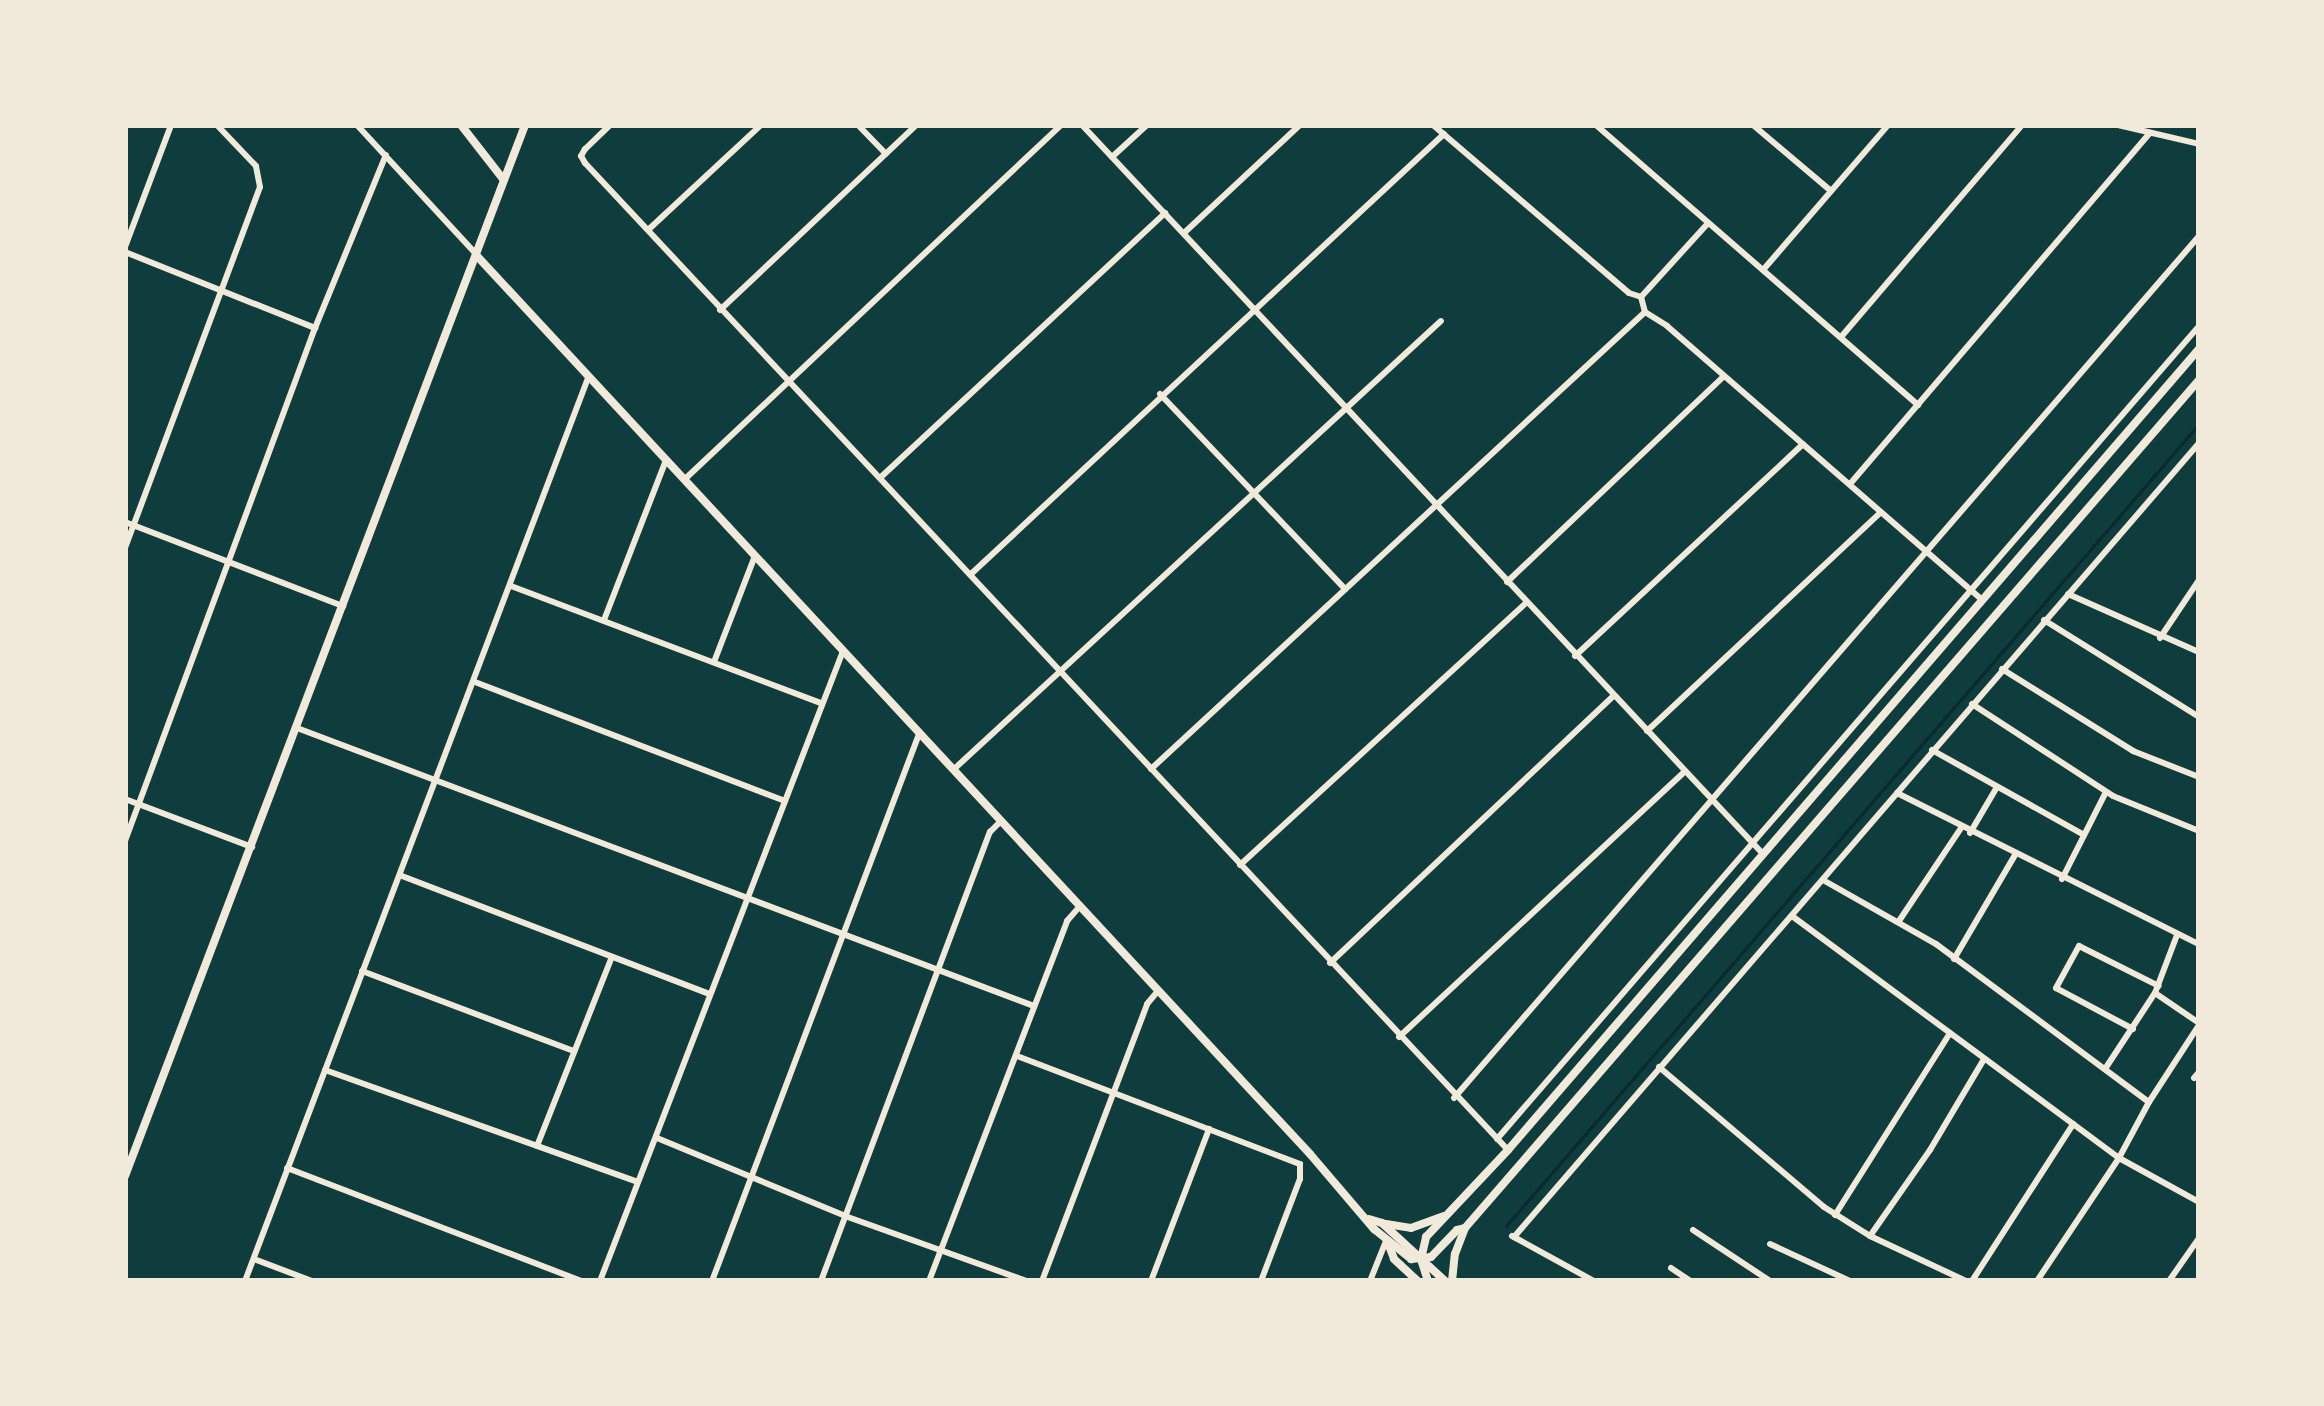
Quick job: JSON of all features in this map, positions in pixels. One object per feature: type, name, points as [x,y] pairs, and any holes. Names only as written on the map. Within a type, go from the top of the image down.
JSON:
[{"type":"main road","points":[[460,125],[503,179]]},
{"type":"main road","points":[[125,1176],[478,256],[524,125]]},
{"type":"main road","points":[[478,256],[1310,1154],[1387,1242],[1403,1256],[1421,1259],[1434,1254],[1457,1230],[1465,1228]]},
{"type":"main road","points":[[1428,1281],[1421,1259],[1423,1242],[1508,1150],[2199,349]]},
{"type":"main road","points":[[1452,1281],[1455,1254],[1465,1228],[2199,380]]},
{"type":"main road","points":[[1852,752],[1866,766]]},
{"type":"main road","points":[[1368,1218],[1411,1228],[1448,1214]]},
{"type":"main road","points":[[1382,1223],[1444,1281]]},
{"type":"main road","points":[[1387,1242],[1394,1259],[1418,1281]]},
{"type":"street","points":[[171,125],[125,249],[315,328]]},
{"type":"street","points":[[125,548],[129,524],[260,187],[256,166],[217,125]]},
{"type":"street","points":[[357,125],[478,256]]},
{"type":"street","points":[[610,125],[581,156],[1454,1098],[1508,1150]]},
{"type":"street","points":[[648,230],[761,125]]},
{"type":"street","points":[[858,125],[886,154]]},
{"type":"street","points":[[720,310],[916,125]]},
{"type":"street","points":[[685,479],[1061,125]]},
{"type":"street","points":[[1082,125],[1710,802],[1763,854]]},
{"type":"street","points":[[1112,157],[1147,125]]},
{"type":"street","points":[[1184,234],[1300,125]]},
{"type":"street","points":[[1433,125],[1629,293],[1641,297]]},
{"type":"street","points":[[1596,125],[1918,405]]},
{"type":"street","points":[[1753,125],[1830,191]]},
{"type":"street","points":[[1763,270],[1888,125]]},
{"type":"street","points":[[1841,337],[2022,125]]},
{"type":"street","points":[[2118,125],[2199,144]]},
{"type":"street","points":[[1850,484],[2150,133]]},
{"type":"street","points":[[971,574],[1160,394],[1444,134]]},
{"type":"street","points":[[125,842],[232,562],[315,328],[386,155]]},
{"type":"street","points":[[881,477],[1164,213]]},
{"type":"street","points":[[1641,297],[1708,224]]},
{"type":"street","points":[[1454,1098],[2199,236]]},
{"type":"street","points":[[1641,297],[1645,312],[1982,600]]},
{"type":"street","points":[[1151,770],[1645,312]]},
{"type":"street","points":[[953,770],[1440,322]]},
{"type":"street","points":[[1496,1139],[2199,326]]},
{"type":"street","points":[[1507,582],[1724,377]]},
{"type":"street","points":[[245,1281],[588,378]]},
{"type":"street","points":[[1160,394],[1345,588]]},
{"type":"street","points":[[1575,656],[1803,444]]},
{"type":"street","points":[[1594,1281],[1513,1236],[2199,444]]},
{"type":"street","points":[[604,620],[666,460]]},
{"type":"street","points":[[1647,732],[1881,512]]},
{"type":"street","points":[[129,524],[342,606]]},
{"type":"street","points":[[714,662],[754,556]]},
{"type":"street","points":[[2160,638],[2199,580]]},
{"type":"street","points":[[511,586],[820,702]]},
{"type":"street","points":[[2068,594],[2199,652]]},
{"type":"street","points":[[1240,865],[1526,603]]},
{"type":"street","points":[[2044,620],[2199,718]]},
{"type":"street","points":[[600,1281],[820,702],[843,652]]},
{"type":"street","points":[[2002,669],[2133,751],[2199,777]]},
{"type":"street","points":[[475,682],[783,800]]},
{"type":"street","points":[[1330,963],[1614,696]]},
{"type":"street","points":[[1972,704],[2106,792],[2199,832]]},
{"type":"street","points":[[297,728],[1034,1006]]},
{"type":"street","points":[[712,1281],[918,734]]},
{"type":"street","points":[[1932,750],[2082,834]]},
{"type":"street","points":[[1399,1037],[1684,772]]},
{"type":"street","points":[[1970,833],[1998,787]]},
{"type":"street","points":[[2062,879],[2106,792]]},
{"type":"street","points":[[1897,793],[1970,833],[2199,944]]},
{"type":"street","points":[[125,799],[252,846]]},
{"type":"street","points":[[821,1281],[990,832],[1001,820]]},
{"type":"street","points":[[1899,921],[1961,828]]},
{"type":"street","points":[[1954,959],[2015,855]]},
{"type":"street","points":[[401,876],[708,994]]},
{"type":"street","points":[[1824,880],[1899,921],[2149,1102]]},
{"type":"street","points":[[929,1281],[1066,921],[1080,906]]},
{"type":"street","points":[[1792,916],[2119,1158],[2199,1202]]},
{"type":"street","points":[[2105,1069],[2157,989],[2178,935]]},
{"type":"street","points":[[2036,1281],[2119,1158],[2199,1024],[2157,989],[2079,946],[2056,988],[2133,1029]]},
{"type":"street","points":[[537,1146],[612,957]]},
{"type":"street","points":[[362,971],[574,1051]]},
{"type":"street","points":[[1042,1281],[1112,1091],[1147,1004],[1158,991]]},
{"type":"street","points":[[1835,1215],[1950,1032]]},
{"type":"street","points":[[1017,1056],[1300,1164]]},
{"type":"street","points":[[1870,1236],[1984,1059]]},
{"type":"street","points":[[1659,1067],[1835,1215],[1870,1236],[1969,1281],[2073,1124]]},
{"type":"street","points":[[326,1070],[638,1182]]},
{"type":"street","points":[[1151,1281],[1209,1129]]},
{"type":"street","points":[[657,1138],[846,1216],[1027,1281]]},
{"type":"street","points":[[1261,1281],[1300,1179],[1300,1164],[1310,1154]]},
{"type":"street","points":[[287,1168],[582,1281]]},
{"type":"street","points":[[1694,1230],[1770,1281]]},
{"type":"street","points":[[2170,1281],[2199,1238]]},
{"type":"street","points":[[1370,1281],[1387,1242]]},
{"type":"street","points":[[1770,1244],[1850,1281]]},
{"type":"street","points":[[254,1259],[312,1281]]},
{"type":"street","points":[[1671,1268],[1690,1281]]},
{"type":"waterway","points":[[1506,1226],[2199,424]]}]
